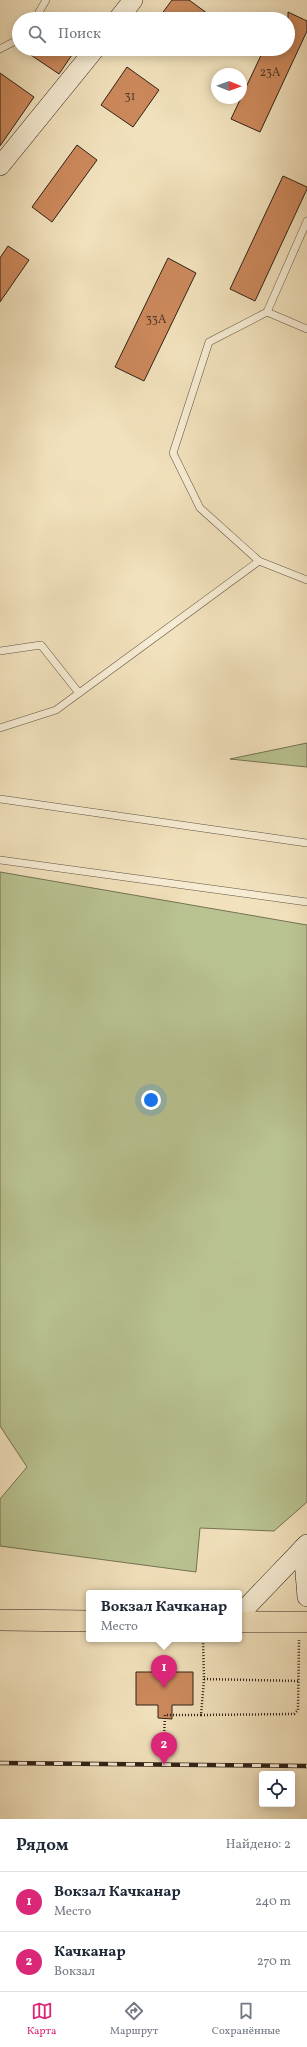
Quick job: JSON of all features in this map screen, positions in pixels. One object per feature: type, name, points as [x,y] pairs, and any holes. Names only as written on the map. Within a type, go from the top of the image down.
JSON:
[{"type":"main road","points":[[0,1620],[86,1621]]},
{"type":"main road","points":[[242,1622],[303,1628]]},
{"type":"street","points":[[124,12],[133,0]]},
{"type":"street","points":[[0,166],[89,56]]},
{"type":"street","points":[[305,1546],[307,1597]]},
{"type":"street","points":[[242,1612],[305,1546]]},
{"type":"lane","points":[[39,12],[46,0]]},
{"type":"lane","points":[[0,49],[12,43]]},
{"type":"lane","points":[[307,221],[267,312],[209,342],[173,453],[200,508],[259,561],[307,580]]},
{"type":"lane","points":[[267,312],[307,329]]},
{"type":"lane","points":[[0,728],[56,710],[259,561]]},
{"type":"lane","points":[[0,650],[41,645],[79,693]]},
{"type":"lane","points":[[0,799],[307,843]]},
{"type":"lane","points":[[0,860],[307,902]]},
{"type":"path","points":[[164,1737],[165,1715],[294,1714],[298,1710],[303,1628]]},
{"type":"path","points":[[201,1715],[204,1679],[203,1642]]},
{"type":"path","points":[[204,1679],[299,1681]]},
{"type":"green space","points":[[307,743],[307,767],[230,759]]},
{"type":"green space","points":[[0,872],[307,925],[307,1502],[274,1531],[200,1528],[196,1572],[0,1546],[0,1499],[27,1467],[0,1426]]},
{"type":"building","points":[[172,0],[189,0],[205,12],[163,12]]},
{"type":"building","points":[[295,15],[307,21],[307,31],[260,132],[231,119],[238,104],[247,104],[247,85],[261,56],[295,56]]},
{"type":"building","points":[[32,56],[71,56],[59,74]]},
{"type":"building","points":[[127,67],[159,90],[133,127],[101,105]]},
{"type":"building","points":[[0,73],[34,97],[0,146]]},
{"type":"building","points":[[77,145],[97,160],[52,222],[32,207]]},
{"type":"building","points":[[283,176],[307,187],[307,189],[255,301],[230,289]]},
{"type":"building","points":[[8,246],[29,260],[0,302],[0,258]]},
{"type":"building","points":[[168,258],[196,273],[144,381],[115,367]]},
{"type":"building","points":[[136,1672],[193,1672],[193,1705],[172,1705],[172,1719],[158,1718],[158,1705],[136,1705]]},
{"type":"railway","points":[[0,1763],[307,1766]]},
{"type":"place","name":"Вокзал Качканар","points":[[164,1688]]},
{"type":"place","name":"Качканар","points":[[164,1765]]}]
